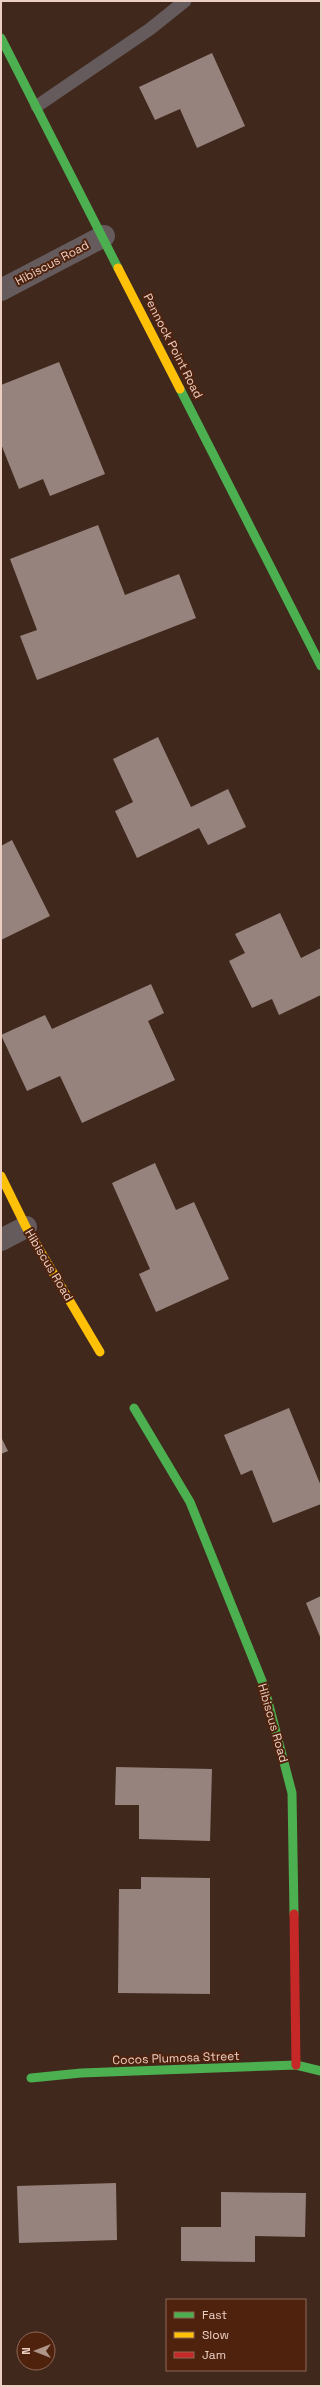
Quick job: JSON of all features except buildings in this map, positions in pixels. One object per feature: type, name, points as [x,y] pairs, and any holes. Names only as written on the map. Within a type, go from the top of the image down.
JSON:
[{"type":"street","name":"Pennock Point Road","points":[[1,38],[104,236],[321,666]]},
{"type":"street","name":"Hibiscus Road","points":[[1,290],[104,236]]},
{"type":"street","name":"Hibiscus Road","points":[[1,1176],[26,1227],[100,1352]]},
{"type":"street","points":[[1,1240],[26,1227]]},
{"type":"street","name":"Hibiscus Road","points":[[134,1408],[190,1502],[264,1686],[292,1793],[296,2065]]},
{"type":"street","name":"Cocos Plumosa Street","points":[[30,2078],[81,2074],[296,2065],[321,2071]]},
{"type":"lane","points":[[36,106],[150,29],[185,1]]},
{"type":"traffic: fast","points":[[1,38],[118,268]]},
{"type":"traffic: fast","points":[[180,389],[321,666]]},
{"type":"traffic: fast","points":[[134,1408],[190,1502],[264,1686],[292,1793],[294,1914]]},
{"type":"traffic: fast","points":[[31,2078],[81,2073],[296,2065],[321,2071]]},
{"type":"traffic: slow","points":[[118,268],[180,389]]},
{"type":"traffic: slow","points":[[1,1176],[26,1227],[100,1352]]},
{"type":"traffic: jam","points":[[294,1914],[296,2065]]}]
